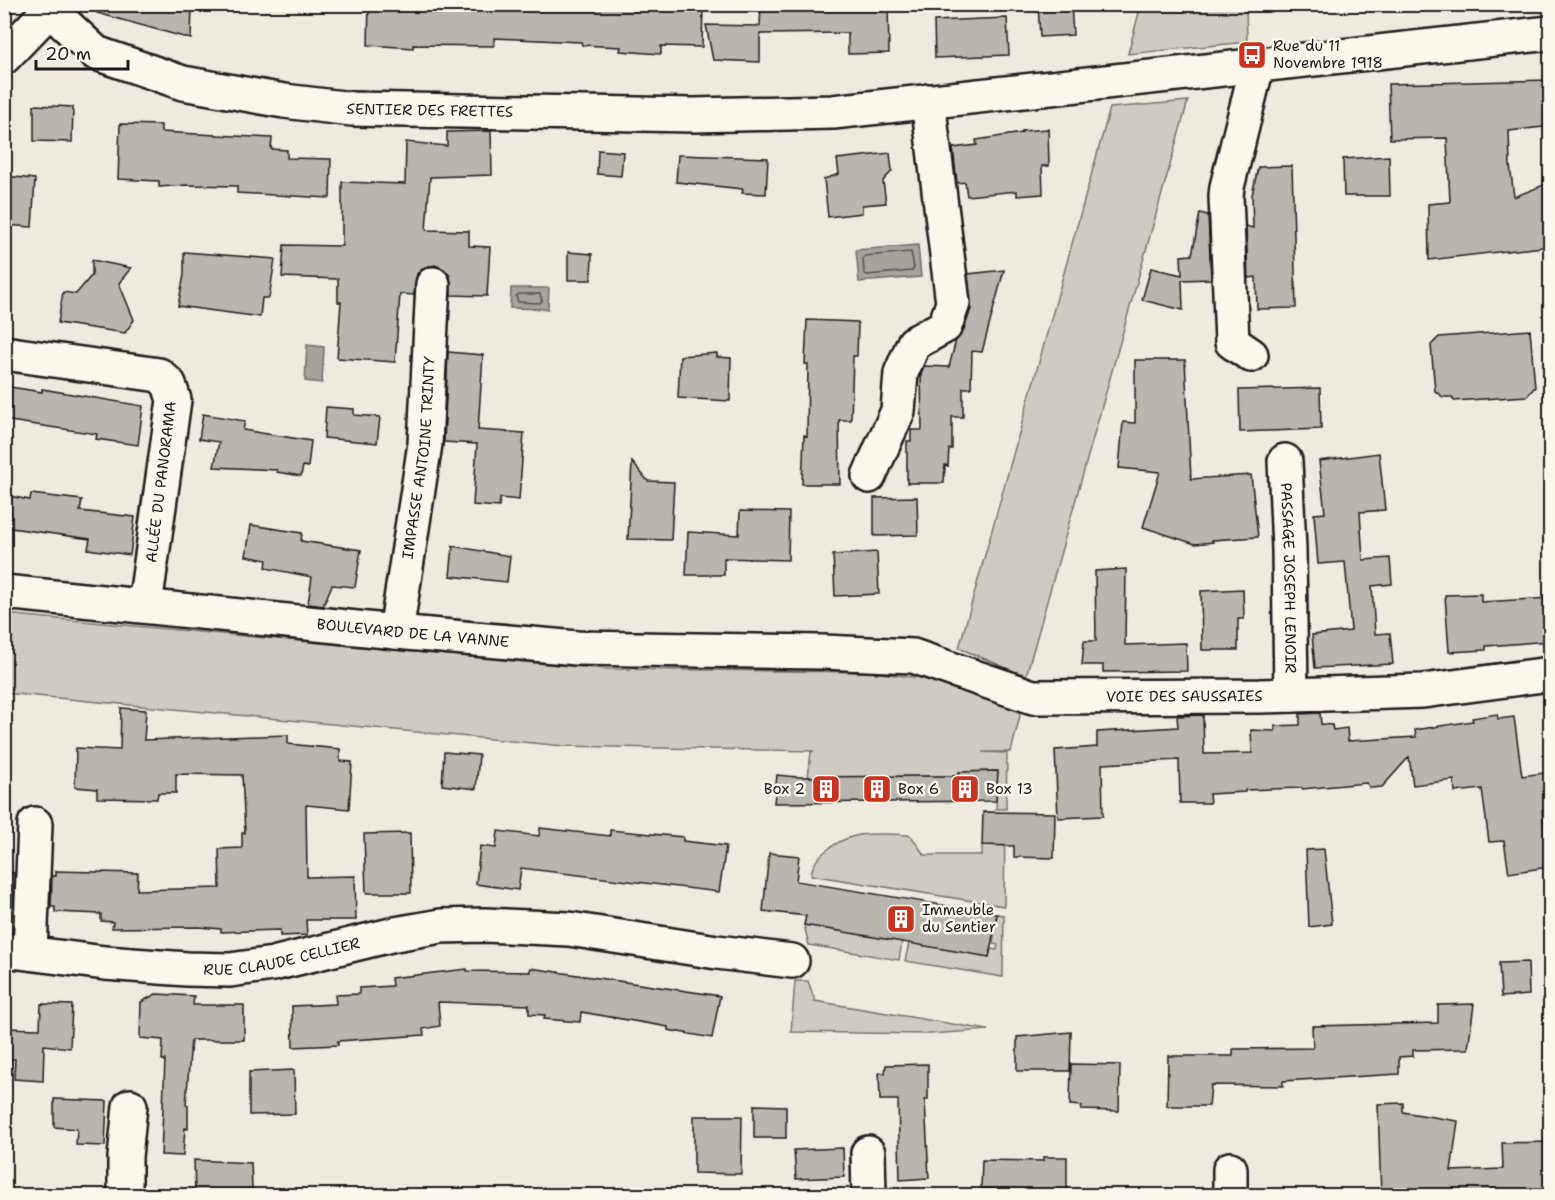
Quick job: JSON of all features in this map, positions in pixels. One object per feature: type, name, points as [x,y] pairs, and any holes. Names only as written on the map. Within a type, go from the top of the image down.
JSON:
[{"type":"street","points":[[8,48],[52,7]]},
{"type":"street","name":"SENTIER DES FRETTES","points":[[52,7],[96,52],[183,83],[352,109],[693,115],[833,112],[928,101]]},
{"type":"street","points":[[869,476],[898,411],[901,373],[914,343],[945,326],[953,303],[928,101],[1551,33]]},
{"type":"street","points":[[1251,355],[1232,342],[1226,196],[1257,66]]},
{"type":"street","name":"IMPASSE ANTOINE TRINTY","points":[[396,632],[424,444],[433,284]]},
{"type":"street","name":"ALLÉE DU PANORAMA","points":[[4,352],[159,375],[169,384],[174,400],[145,605]]},
{"type":"street","name":"PASSAGE JOSEPH LENOIR","points":[[1285,461],[1291,695]]},
{"type":"street","name":"BOULEVARD DE LA VANNE","points":[[4,592],[577,648],[823,652]]},
{"type":"street","name":"VOIE DES SAUSSAIES","points":[[823,652],[913,656],[1033,697],[1291,695],[1423,691],[1551,674]]},
{"type":"street","name":"RUE CLAUDE CELLIER","points":[[35,824],[17,952],[187,969],[230,970],[273,964],[377,937],[441,926],[533,927],[569,929],[792,961]]},
{"type":"street","points":[[125,1196],[129,1106]]},
{"type":"street","points":[[867,1153],[869,1196]]},
{"type":"shaded area","points":[[1141,5],[1246,5],[1247,42],[1128,54]]},
{"type":"shaded area","points":[[1188,101],[1026,676],[959,648],[1110,108]]},
{"type":"shaded area","points":[[4,614],[606,669],[871,672],[921,678],[1019,709],[1020,716],[1011,752],[982,752],[1007,753],[1006,809],[996,809],[997,771],[959,772],[959,776],[808,777],[811,752],[814,751],[564,746],[5,693]]},
{"type":"shaded area","points":[[1005,828],[1004,906],[811,875],[817,860],[829,848],[860,835],[908,835],[912,837],[924,855],[982,855],[982,845],[997,845]]},
{"type":"shaded area","points":[[997,914],[1004,915],[1003,977],[905,961],[909,943],[989,957],[991,949],[997,950],[998,945],[993,944]]},
{"type":"shaded area","points":[[804,925],[902,942],[899,960],[809,945]]},
{"type":"shaded area","points":[[795,981],[808,981],[815,1001],[988,1030],[929,1034],[791,1032]]},
{"type":"water","points":[[918,245],[921,277],[859,282],[856,250]]},
{"type":"water","points":[[511,288],[549,288],[548,309],[510,308]]},
{"type":"water","points":[[307,345],[324,347],[322,383],[305,381]]},
{"type":"building","points":[[98,4],[192,4],[191,39],[97,13]]},
{"type":"building","points":[[369,4],[449,7],[449,5],[703,4],[702,47],[661,46],[661,54],[620,51],[621,47],[582,45],[581,42],[494,38],[494,46],[413,45],[413,48],[368,45]]},
{"type":"building","points":[[761,4],[888,4],[889,53],[848,54],[848,33],[760,34],[760,62],[713,60],[706,25],[760,26]]},
{"type":"building","points":[[1038,4],[1071,4],[1073,35],[1040,37]]},
{"type":"building","points":[[1007,18],[1009,55],[935,58],[934,21]]},
{"type":"building","points":[[1551,80],[1551,126],[1509,131],[1514,197],[1551,182],[1551,246],[1429,260],[1428,204],[1450,202],[1447,138],[1390,139],[1388,84]]},
{"type":"building","points":[[34,105],[73,107],[72,142],[34,141]]},
{"type":"building","points":[[120,124],[161,125],[161,132],[272,138],[271,149],[287,150],[287,158],[331,159],[330,198],[237,193],[237,186],[159,187],[159,181],[118,179]]},
{"type":"building","points":[[1048,129],[1049,166],[1042,166],[1043,194],[1017,196],[1017,191],[967,196],[965,182],[957,183],[953,148],[977,145],[976,140],[1022,133],[1022,131]]},
{"type":"building","points":[[491,131],[492,175],[430,177],[426,230],[469,231],[469,246],[490,247],[487,296],[451,295],[450,276],[444,269],[435,265],[425,267],[417,274],[414,295],[400,294],[395,362],[337,358],[341,302],[338,302],[338,279],[282,277],[284,245],[342,246],[342,182],[405,184],[406,142],[447,146],[447,132]]},
{"type":"building","points":[[598,150],[623,152],[621,176],[597,174]]},
{"type":"building","points":[[890,153],[892,171],[883,181],[886,203],[862,205],[862,213],[828,217],[824,179],[839,174],[837,159]]},
{"type":"building","points":[[678,155],[768,158],[766,194],[742,193],[743,189],[676,182]]},
{"type":"building","points":[[1389,156],[1390,196],[1344,196],[1343,159]]},
{"type":"building","points":[[1292,166],[1296,308],[1257,309],[1256,277],[1248,278],[1246,226],[1253,228],[1252,195],[1258,167]]},
{"type":"building","points":[[4,176],[35,179],[32,227],[4,225]]},
{"type":"building","points":[[1200,213],[1208,215],[1211,279],[1182,280],[1183,310],[1142,300],[1151,268],[1182,275],[1181,256],[1192,255]]},
{"type":"building","points":[[184,252],[275,259],[269,298],[262,298],[260,317],[178,306],[184,275]]},
{"type":"building","points":[[568,252],[592,254],[591,280],[568,280]]},
{"type":"building","points":[[92,260],[131,268],[119,283],[134,320],[125,333],[58,323],[63,292],[76,294],[92,275]]},
{"type":"building","points":[[1004,270],[982,352],[972,351],[971,388],[963,388],[963,417],[952,417],[952,449],[949,449],[948,466],[945,465],[944,483],[907,483],[907,441],[911,441],[911,430],[922,430],[921,373],[924,366],[949,367],[956,340],[963,332],[971,309],[968,274]]},
{"type":"building","points":[[807,320],[858,322],[857,356],[853,356],[851,420],[839,420],[840,484],[802,484],[804,435],[807,436],[808,364],[805,364]]},
{"type":"building","points":[[1530,330],[1535,387],[1527,396],[1454,401],[1452,397],[1443,397],[1435,391],[1431,345],[1439,337]]},
{"type":"building","points":[[448,352],[483,355],[478,430],[524,433],[519,500],[500,498],[499,507],[473,505],[477,444],[444,442]]},
{"type":"building","points":[[717,353],[717,357],[731,358],[730,401],[678,398],[680,356]]},
{"type":"building","points":[[1135,360],[1185,360],[1191,479],[1251,475],[1258,537],[1212,540],[1213,542],[1195,544],[1143,527],[1160,472],[1119,468],[1123,422],[1135,423]]},
{"type":"building","points":[[4,386],[42,392],[42,389],[143,406],[138,445],[96,439],[97,434],[4,420]]},
{"type":"building","points":[[1320,388],[1321,429],[1240,432],[1239,390]]},
{"type":"building","points":[[326,407],[354,409],[354,415],[380,417],[377,443],[324,438]]},
{"type":"building","points":[[203,414],[245,421],[243,430],[311,441],[308,467],[303,466],[301,476],[277,472],[277,470],[214,467],[219,442],[199,439]]},
{"type":"building","points":[[1379,453],[1385,510],[1360,512],[1363,560],[1390,558],[1392,584],[1372,586],[1375,634],[1390,633],[1393,664],[1315,668],[1312,635],[1351,631],[1345,562],[1318,564],[1314,514],[1325,513],[1319,461]]},
{"type":"building","points":[[632,462],[648,481],[674,482],[671,540],[628,539]]},
{"type":"building","points":[[31,494],[82,500],[80,511],[135,517],[130,555],[88,549],[90,539],[4,527],[4,495],[30,500]]},
{"type":"building","points":[[917,497],[918,535],[874,536],[874,498]]},
{"type":"building","points":[[740,511],[789,512],[788,560],[724,558],[724,575],[686,575],[688,532],[739,535]]},
{"type":"building","points":[[251,525],[302,533],[301,541],[361,550],[355,587],[332,585],[323,606],[308,604],[312,577],[266,568],[267,560],[246,556]]},
{"type":"building","points":[[453,546],[510,556],[507,582],[450,576]]},
{"type":"building","points":[[877,552],[879,594],[835,596],[833,555]]},
{"type":"building","points":[[1126,569],[1125,645],[1186,643],[1187,671],[1103,672],[1103,665],[1082,665],[1084,641],[1096,641],[1095,571]]},
{"type":"building","points":[[1243,589],[1244,619],[1238,619],[1238,650],[1202,650],[1201,591]]},
{"type":"building","points":[[1481,594],[1481,602],[1551,598],[1551,641],[1486,646],[1486,650],[1449,652],[1445,595]]},
{"type":"building","points":[[121,708],[146,710],[144,740],[288,735],[288,744],[340,749],[340,761],[352,762],[349,809],[306,805],[307,877],[355,876],[356,920],[306,920],[307,935],[280,936],[280,930],[221,932],[221,929],[199,927],[112,928],[113,922],[101,921],[101,914],[55,912],[55,907],[51,907],[52,876],[56,876],[56,871],[138,873],[137,890],[220,888],[219,849],[242,848],[242,833],[245,833],[242,775],[176,774],[176,793],[158,793],[157,799],[97,798],[97,789],[75,787],[76,748],[120,750]]},
{"type":"building","points":[[1320,713],[1321,724],[1332,725],[1333,730],[1347,728],[1348,741],[1416,737],[1415,730],[1473,721],[1472,718],[1497,714],[1498,719],[1514,717],[1522,776],[1551,772],[1551,809],[1542,810],[1548,867],[1509,873],[1504,841],[1489,842],[1482,789],[1455,792],[1454,780],[1413,785],[1409,757],[1382,787],[1371,788],[1366,783],[1302,789],[1245,790],[1245,792],[1209,794],[1210,803],[1180,803],[1179,760],[1102,764],[1103,816],[1058,818],[1055,750],[1097,747],[1097,732],[1178,727],[1177,716],[1203,715],[1204,754],[1252,753],[1251,730],[1275,731],[1275,726],[1300,725],[1300,714]]},
{"type":"building","points":[[444,752],[479,755],[476,789],[442,785]]},
{"type":"building","points":[[998,771],[996,801],[774,803],[777,775],[797,777],[959,776],[959,772]]},
{"type":"building","points":[[983,812],[1055,813],[1054,858],[1014,857],[1014,846],[982,845]]},
{"type":"building","points":[[540,828],[610,836],[610,830],[683,837],[683,841],[726,846],[719,892],[521,868],[518,890],[476,884],[480,846],[496,848],[498,831],[539,836]]},
{"type":"building","points":[[410,833],[411,893],[366,893],[364,834]]},
{"type":"building","points":[[1324,849],[1332,924],[1309,927],[1306,850]]},
{"type":"building","name":"Immeuble du Sentier","points":[[769,853],[799,856],[796,881],[997,914],[989,957],[804,925],[806,916],[763,911]]},
{"type":"building","points":[[4,872],[14,873],[13,905],[4,905]]},
{"type":"building","points":[[1528,962],[1529,995],[1501,997],[1499,963]]},
{"type":"building","points":[[530,968],[720,996],[712,1038],[668,1030],[668,1027],[581,1012],[580,1022],[544,1019],[545,1015],[529,1014],[529,1005],[438,1002],[440,1026],[423,1029],[424,1035],[338,1041],[338,1045],[293,1047],[292,1006],[336,1004],[335,995],[359,994],[359,988],[392,986],[391,978],[467,969],[467,971],[530,972]]},
{"type":"building","points":[[156,994],[194,996],[193,1005],[244,1005],[244,1040],[191,1040],[186,1105],[188,1105],[188,1129],[185,1128],[183,1156],[161,1155],[165,1060],[162,1060],[163,1040],[140,1038],[141,1002]]},
{"type":"building","points":[[41,1004],[72,1005],[70,1048],[44,1045],[43,1081],[14,1079],[15,1059],[4,1059],[4,1028],[40,1029]]},
{"type":"building","points":[[1474,1004],[1468,1049],[1413,1050],[1413,1056],[1399,1057],[1399,1074],[1283,1081],[1283,1086],[1211,1085],[1209,1106],[1167,1106],[1168,1056],[1233,1056],[1233,1049],[1313,1048],[1312,1026],[1438,1023],[1438,1005]]},
{"type":"building","points":[[1071,1032],[1070,1071],[1017,1071],[1017,1037]]},
{"type":"building","points":[[928,1064],[928,1100],[925,1100],[929,1178],[900,1180],[898,1100],[880,1100],[879,1073],[885,1073],[886,1065]]},
{"type":"building","points":[[1071,1064],[1120,1065],[1119,1111],[1081,1110],[1082,1106],[1070,1105]]},
{"type":"building","points":[[294,1070],[295,1114],[249,1115],[249,1072]]},
{"type":"building","points":[[54,1099],[107,1101],[105,1146],[76,1145],[77,1129],[54,1127]]},
{"type":"building","points":[[1403,1103],[1403,1112],[1458,1121],[1451,1171],[1503,1169],[1502,1143],[1551,1142],[1551,1196],[1381,1196],[1378,1104]]},
{"type":"building","points":[[754,1105],[786,1106],[786,1138],[754,1138]]},
{"type":"building","points":[[694,1116],[742,1116],[741,1174],[694,1173]]},
{"type":"building","points":[[843,1148],[844,1177],[796,1179],[794,1150]]},
{"type":"building","points":[[1043,1157],[1067,1157],[1067,1196],[1043,1196],[1043,1191],[981,1188],[982,1160],[1043,1161]]},
{"type":"building","points":[[194,1160],[251,1163],[252,1189],[195,1194]]},
{"type":"place","name":"Rue du 11 Novembre 1918","points":[[1252,55]]},
{"type":"place","name":"Box 2","points":[[826,789]]},
{"type":"place","name":"Box 6","points":[[877,789]]},
{"type":"place","name":"Box 13","points":[[965,789]]},
{"type":"place","name":"Immeuble du Sentier","points":[[901,919]]}]
